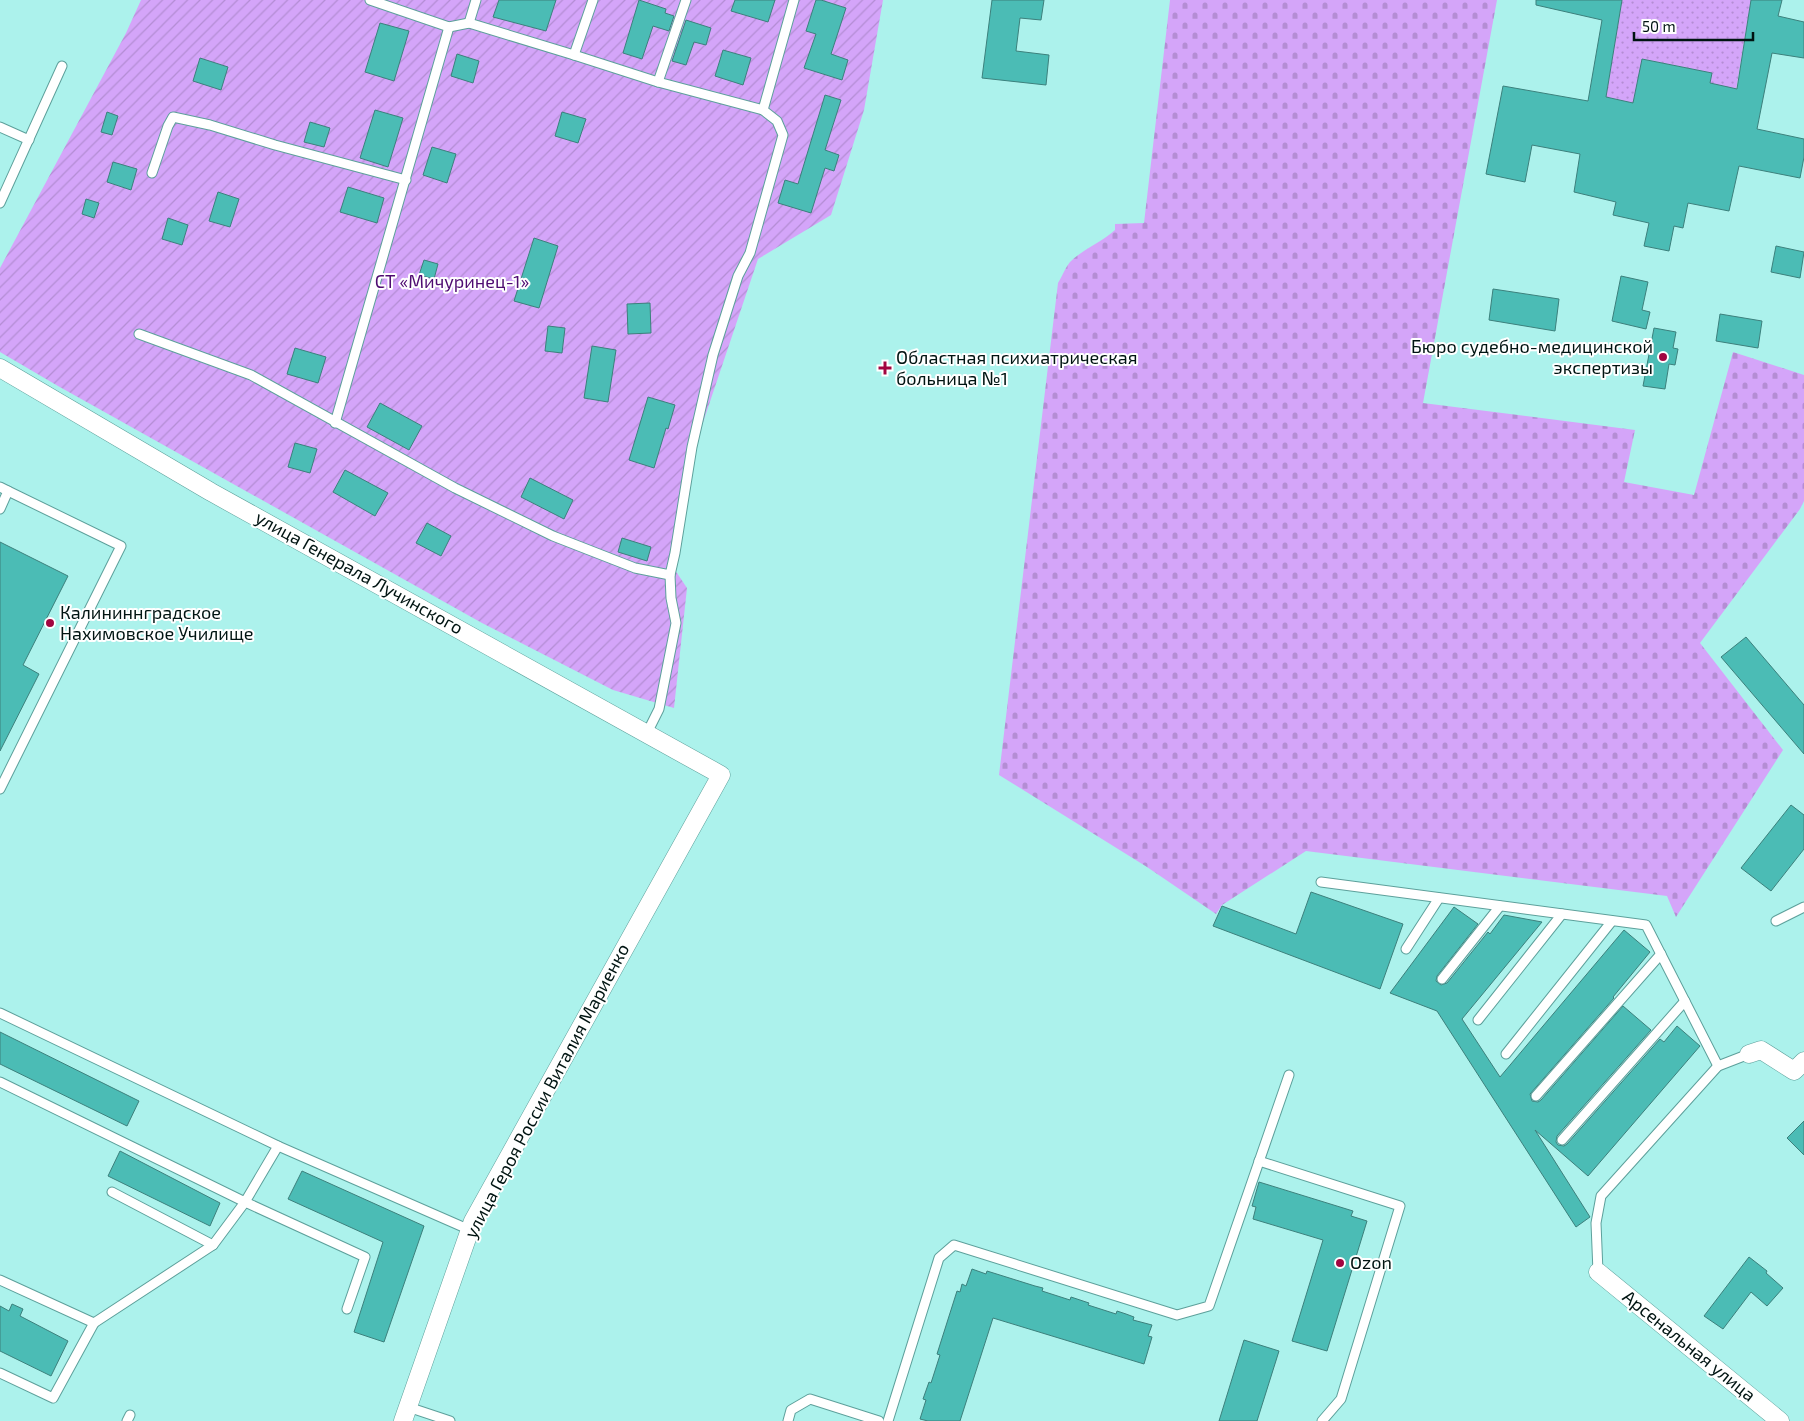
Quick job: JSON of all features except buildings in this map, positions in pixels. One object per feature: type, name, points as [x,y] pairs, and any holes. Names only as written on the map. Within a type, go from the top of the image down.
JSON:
[{"type":"street","name":"улица Генерала Лучинского","points":[[0,368],[211,492],[720,775]]},
{"type":"street","name":"улица Героя России Виталия Мариенко","points":[[406,1414],[473,1221],[720,775]]},
{"type":"street","points":[[1749,1054],[1761,1050],[1794,1071],[1804,1061]]},
{"type":"street","name":"Арсенальная улица","points":[[1598,1272],[1780,1421]]},
{"type":"lane","points":[[370,0],[449,27],[469,22],[658,82],[763,110],[777,121],[783,135],[750,253],[738,276],[713,355],[692,446],[670,575],[671,598],[676,623],[659,710],[647,733]]},
{"type":"lane","points":[[469,22],[476,0]]},
{"type":"lane","points":[[574,55],[593,0]]},
{"type":"lane","points":[[658,82],[686,0]]},
{"type":"lane","points":[[763,110],[794,0]]},
{"type":"lane","points":[[335,423],[449,27]]},
{"type":"lane","points":[[0,203],[62,66]]},
{"type":"lane","points":[[152,173],[168,126],[173,118],[210,125],[275,145],[406,180]]},
{"type":"lane","points":[[0,128],[29,140]]},
{"type":"lane","points":[[139,334],[250,375],[455,488],[553,536],[635,568],[670,575]]},
{"type":"lane","points":[[0,510],[4,489],[121,546],[0,789]]},
{"type":"lane","points":[[1321,882],[1646,926],[1718,1066]]},
{"type":"lane","points":[[1406,949],[1438,898]]},
{"type":"lane","points":[[1442,979],[1500,906]]},
{"type":"lane","points":[[1776,921],[1804,907]]},
{"type":"lane","points":[[1478,1020],[1562,914]]},
{"type":"lane","points":[[1506,1054],[1612,921]]},
{"type":"lane","points":[[1536,1096],[1661,954]]},
{"type":"lane","points":[[1562,1140],[1685,1001]]},
{"type":"lane","points":[[0,1013],[278,1146],[470,1230]]},
{"type":"lane","points":[[1598,1272],[1596,1223],[1601,1196],[1718,1066],[1749,1054]]},
{"type":"lane","points":[[888,1421],[939,1258],[954,1245],[1177,1315],[1209,1306],[1288,1075]]},
{"type":"lane","points":[[0,1082],[245,1202],[365,1257],[347,1309]]},
{"type":"lane","points":[[0,1373],[53,1398],[94,1323],[213,1245],[245,1202],[278,1146]]},
{"type":"lane","points":[[1259,1161],[1400,1206],[1341,1399],[1322,1421]]},
{"type":"lane","points":[[112,1192],[213,1245]]},
{"type":"lane","points":[[0,1280],[94,1323]]},
{"type":"lane","points":[[788,1421],[791,1410],[810,1399],[879,1421]]},
{"type":"lane","points":[[406,1414],[450,1421]]},
{"type":"green space","name":"СТ «Мичуринец-1»","points":[[141,0],[883,0],[864,110],[831,215],[758,259],[693,452],[675,570],[687,588],[674,708],[613,690],[482,623],[0,352],[0,268],[126,33]]},
{"type":"green space","points":[[1170,0],[1497,0],[1423,403],[1635,430],[1624,482],[1694,495],[1733,352],[1804,375],[1804,501],[1700,643],[1783,750],[1676,917],[1667,896],[1306,851],[1222,905],[1216,914],[1147,867],[999,775],[1058,283],[1070,262],[1115,230],[1115,224],[1144,223]]},
{"type":"green space","points":[[1622,0],[1751,0],[1731,121],[1716,85],[1710,83],[1712,73],[1643,59],[1633,103],[1606,97]]},
{"type":"place","name":"Бюро судебно-медицинской экспертизы","points":[[1663,357]]},
{"type":"place","name":"Областная психиатрическая больница №1","points":[[885,368]]},
{"type":"place","name":"Калининнградское Нахимовское Училище","points":[[50,623]]},
{"type":"place","name":"Ozon","points":[[1340,1263]]}]
